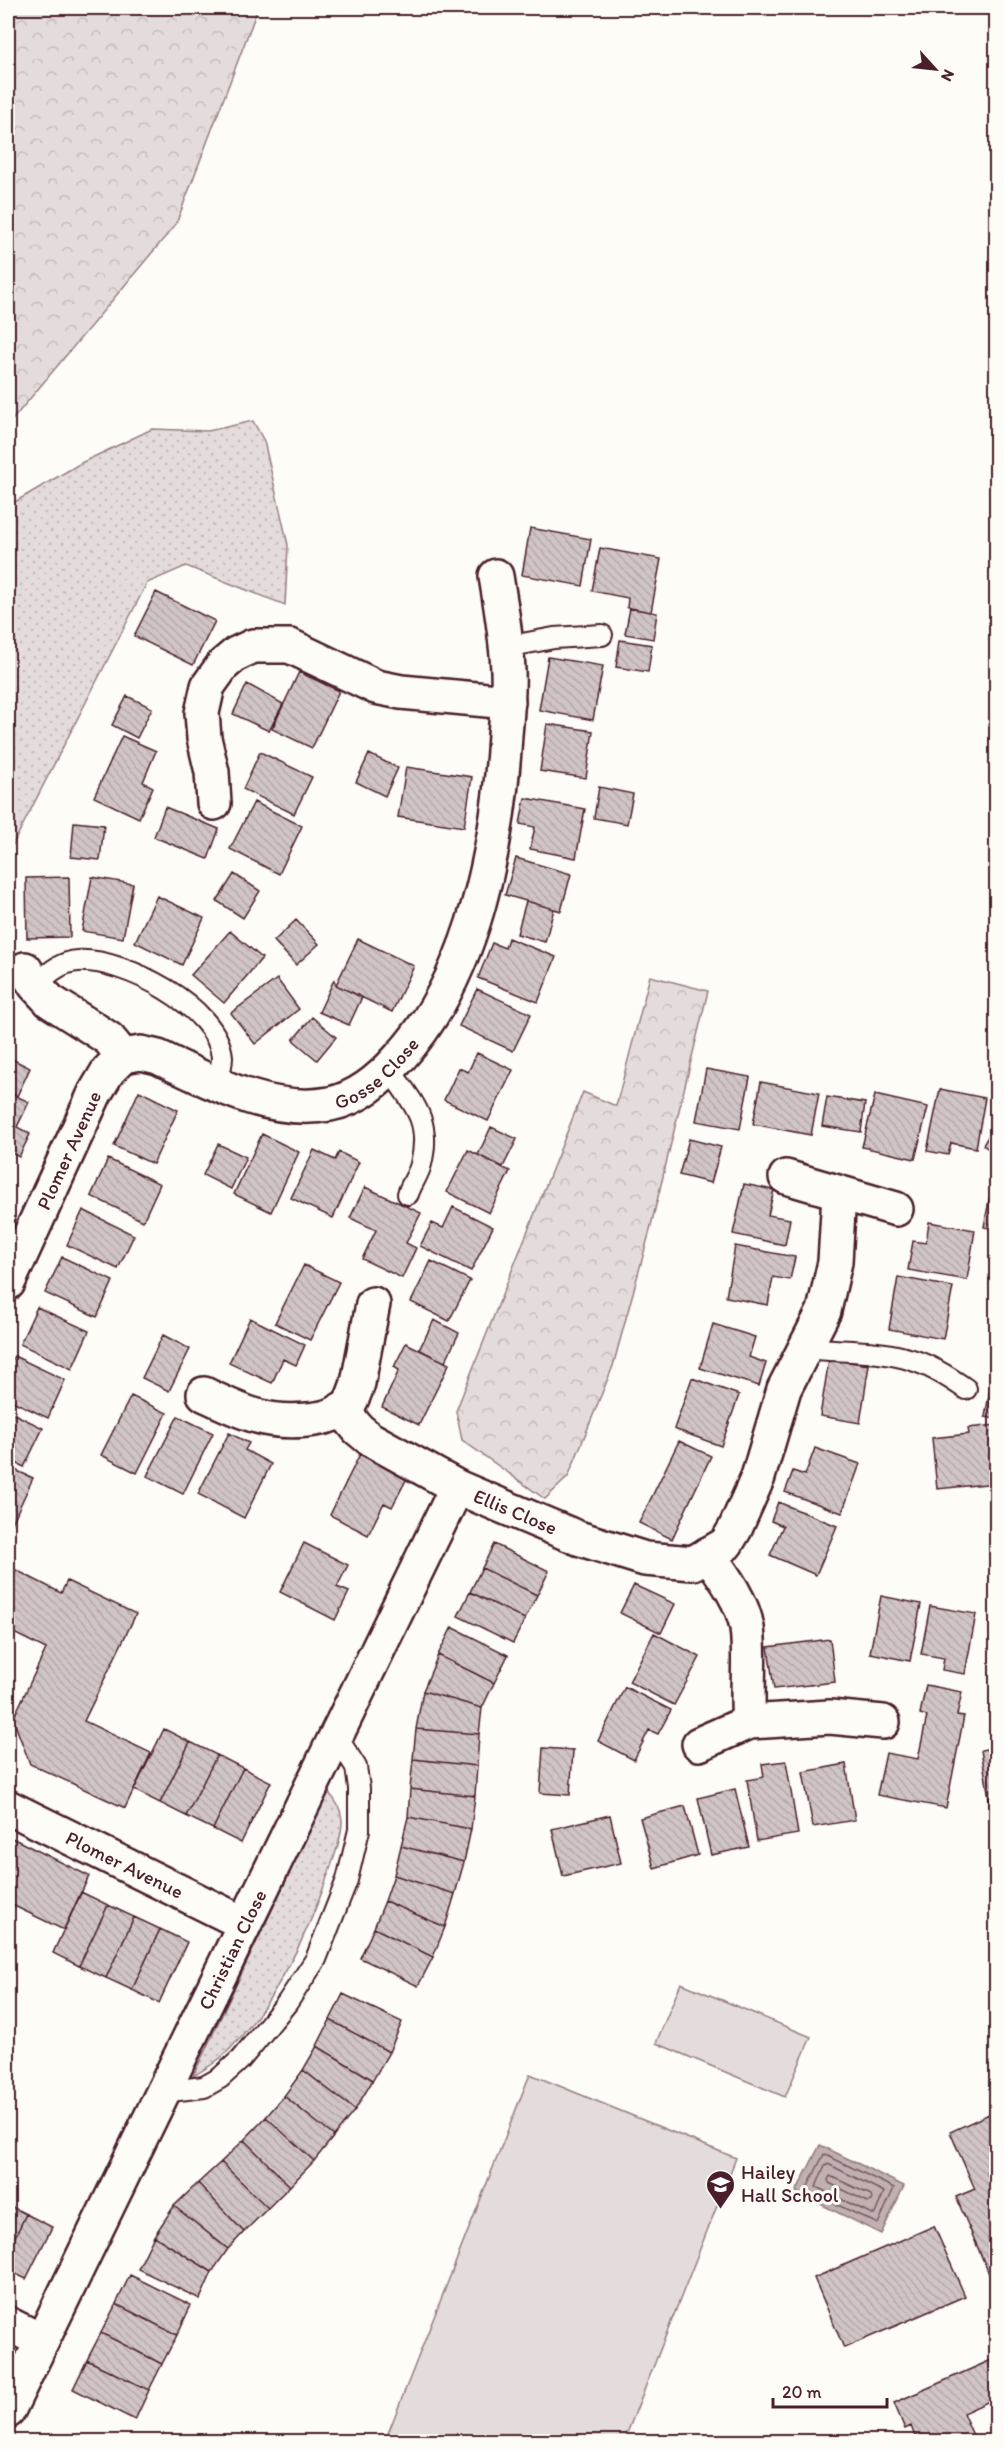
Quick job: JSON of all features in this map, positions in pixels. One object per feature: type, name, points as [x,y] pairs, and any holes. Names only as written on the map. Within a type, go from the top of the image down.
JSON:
[{"type":"street","name":"Gosse Close","points":[[123,1056],[141,1053],[158,1057],[257,1100],[297,1107],[331,1104],[362,1092],[389,1070],[411,1045],[432,1015],[452,975],[473,924],[496,825],[503,778],[508,702],[506,647],[496,576]]},
{"type":"street","points":[[214,802],[212,772],[204,738],[202,713],[208,686],[223,665],[236,654],[252,646],[290,646],[376,687],[401,692],[508,702]]},
{"type":"street","points":[[30,977],[50,1001],[109,1039],[123,1056]]},
{"type":"street","name":"Plomer Avenue","points":[[11,1267],[95,1093],[108,1071],[123,1056]]},
{"type":"street","points":[[786,1177],[896,1209]]},
{"type":"street","name":"Ellis Close","points":[[342,1409],[358,1429],[370,1439],[457,1487],[578,1538],[645,1559],[693,1563],[726,1544],[735,1529],[758,1477],[784,1389],[824,1311],[835,1262],[839,1194]]},
{"type":"street","points":[[204,1394],[257,1416],[280,1421],[315,1418],[342,1409],[354,1395],[358,1383],[374,1304]]},
{"type":"street","name":"Christian Close","points":[[8,2411],[243,1923],[457,1487]]},
{"type":"street","points":[[708,1554],[740,1608],[747,1626],[749,1722]]},
{"type":"street","points":[[699,1744],[749,1722],[830,1717],[883,1722]]},
{"type":"street","name":"Plomer Avenue","points":[[8,1807],[243,1923]]},
{"type":"street","points":[[8,2324],[42,2341]]},
{"type":"lane","points":[[506,647],[554,638],[602,636]]},
{"type":"lane","points":[[30,977],[77,961],[99,963],[121,969],[184,1000],[216,1037],[222,1056],[216,1084]]},
{"type":"lane","points":[[389,1070],[421,1116],[426,1132],[421,1166],[408,1194]]},
{"type":"lane","points":[[805,1348],[863,1351],[912,1360],[932,1367],[966,1389]]},
{"type":"lane","points":[[162,2092],[204,2087],[220,2078],[240,2060],[272,2023],[301,1984],[316,1959],[347,1880],[358,1830],[359,1788],[356,1767],[336,1736]]},
{"type":"green space","points":[[8,8],[258,8],[176,224],[8,425]]},
{"type":"green space","points":[[253,421],[264,441],[288,545],[285,605],[186,566],[147,583],[8,854],[8,506],[81,463],[152,429],[208,431]]},
{"type":"green space","points":[[650,976],[708,991],[649,1234],[613,1366],[568,1477],[545,1499],[462,1440],[456,1411],[583,1092],[616,1106]]},
{"type":"green space","points":[[328,1792],[336,1801],[341,1812],[341,1833],[322,1893],[301,1941],[276,1988],[247,2030],[222,2057],[193,2076]]},
{"type":"green space","points":[[681,1983],[811,2037],[785,2097],[656,2043]]},
{"type":"green space","points":[[530,2074],[736,2158],[624,2441],[385,2441]]},
{"type":"water","points":[[820,2145],[904,2186],[881,2234],[796,2192]]},
{"type":"building","points":[[530,528],[591,539],[583,586],[522,575]]},
{"type":"building","points":[[600,548],[661,559],[651,612],[627,608],[628,598],[592,591]]},
{"type":"building","points":[[156,592],[215,621],[193,665],[134,636]]},
{"type":"building","points":[[630,608],[657,613],[653,639],[625,634]]},
{"type":"building","points":[[620,640],[652,645],[648,672],[616,667]]},
{"type":"building","points":[[548,657],[603,666],[593,720],[539,710]]},
{"type":"building","points":[[299,672],[339,691],[312,748],[272,729]]},
{"type":"building","points":[[247,684],[283,704],[269,731],[233,714]]},
{"type":"building","points":[[127,696],[152,708],[137,738],[112,725]]},
{"type":"building","points":[[547,724],[593,731],[586,778],[540,771]]},
{"type":"building","points":[[122,736],[156,751],[143,782],[153,787],[139,818],[94,797]]},
{"type":"building","points":[[260,752],[312,777],[294,814],[243,789]]},
{"type":"building","points":[[369,754],[398,768],[385,796],[356,782]]},
{"type":"building","points":[[406,767],[472,777],[464,827],[398,817]]},
{"type":"building","points":[[599,787],[633,794],[627,824],[594,818]]},
{"type":"building","points":[[525,798],[585,809],[576,858],[530,849],[535,827],[520,824]]},
{"type":"building","points":[[254,802],[302,826],[279,874],[230,849]]},
{"type":"building","points":[[165,807],[219,829],[208,859],[154,837]]},
{"type":"building","points":[[74,822],[104,825],[100,860],[71,857]]},
{"type":"building","points":[[516,858],[571,874],[561,911],[505,895]]},
{"type":"building","points":[[234,874],[260,891],[243,918],[217,901]]},
{"type":"building","points":[[69,877],[70,937],[27,938],[26,878]]},
{"type":"building","points":[[92,877],[133,884],[123,938],[82,931]]},
{"type":"building","points":[[157,896],[204,918],[182,965],[135,942]]},
{"type":"building","points":[[526,901],[554,909],[545,942],[517,934]]},
{"type":"building","points":[[296,920],[319,944],[296,965],[274,941]]},
{"type":"building","points":[[230,931],[262,958],[224,1003],[191,975]]},
{"type":"building","points":[[508,938],[556,957],[538,1002],[478,978],[492,943],[505,948]]},
{"type":"building","points":[[358,939],[414,966],[392,1012],[336,985]]},
{"type":"building","points":[[277,979],[299,1009],[255,1044],[231,1013]]},
{"type":"building","points":[[334,980],[336,985],[362,997],[349,1025],[319,1012]]},
{"type":"building","points":[[477,989],[531,1014],[513,1051],[459,1026]]},
{"type":"building","points":[[312,1017],[336,1037],[317,1060],[293,1040]]},
{"type":"building","points":[[477,1053],[513,1070],[488,1121],[444,1100],[459,1068],[468,1072]]},
{"type":"building","points":[[8,1057],[30,1068],[17,1096],[8,1092]]},
{"type":"building","points":[[706,1069],[750,1077],[740,1129],[696,1121]]},
{"type":"building","points":[[761,1082],[819,1093],[811,1135],[753,1124]]},
{"type":"building","points":[[940,1089],[985,1098],[976,1148],[951,1143],[948,1155],[927,1151]]},
{"type":"building","points":[[139,1091],[178,1110],[153,1164],[114,1146]]},
{"type":"building","points":[[8,1092],[29,1102],[17,1127],[30,1134],[19,1157],[8,1151]]},
{"type":"building","points":[[875,1095],[928,1107],[915,1159],[862,1147]]},
{"type":"building","points":[[827,1097],[865,1103],[861,1132],[822,1126]]},
{"type":"building","points":[[996,1123],[996,1154],[983,1145]]},
{"type":"building","points":[[491,1127],[517,1139],[503,1167],[478,1155]]},
{"type":"building","points":[[262,1134],[299,1152],[271,1212],[234,1194]]},
{"type":"building","points":[[689,1139],[721,1147],[711,1183],[679,1175]]},
{"type":"building","points":[[218,1144],[246,1157],[231,1189],[203,1175]]},
{"type":"building","points":[[314,1150],[335,1160],[339,1152],[359,1162],[333,1218],[291,1198]]},
{"type":"building","points":[[468,1150],[510,1171],[489,1213],[447,1192]]},
{"type":"building","points":[[108,1159],[160,1184],[143,1221],[91,1196]]},
{"type":"building","points":[[744,1184],[774,1190],[768,1215],[790,1219],[785,1245],[733,1234]]},
{"type":"building","points":[[992,1185],[996,1186],[996,1229],[984,1227]]},
{"type":"building","points":[[365,1187],[421,1213],[406,1243],[416,1248],[402,1278],[362,1259],[376,1230],[350,1218]]},
{"type":"building","points":[[453,1207],[493,1227],[471,1271],[420,1246],[432,1223],[443,1228]]},
{"type":"building","points":[[83,1210],[134,1235],[118,1269],[67,1245]]},
{"type":"building","points":[[929,1222],[975,1230],[967,1280],[908,1270],[913,1241],[926,1243]]},
{"type":"building","points":[[735,1246],[795,1257],[790,1280],[773,1277],[768,1305],[726,1297]]},
{"type":"building","points":[[62,1257],[113,1281],[97,1317],[45,1293]]},
{"type":"building","points":[[431,1261],[470,1280],[449,1321],[411,1302]]},
{"type":"building","points":[[304,1265],[339,1282],[310,1340],[275,1323]]},
{"type":"building","points":[[898,1277],[953,1287],[943,1339],[889,1329]]},
{"type":"building","points":[[37,1307],[89,1331],[72,1369],[20,1344]]},
{"type":"building","points":[[250,1318],[305,1345],[296,1365],[283,1359],[272,1383],[229,1363]]},
{"type":"building","points":[[434,1320],[459,1333],[445,1362],[419,1350]]},
{"type":"building","points":[[713,1324],[755,1337],[749,1357],[766,1363],[759,1386],[700,1368]]},
{"type":"building","points":[[163,1335],[190,1349],[169,1391],[142,1378]]},
{"type":"building","points":[[406,1343],[449,1364],[419,1425],[382,1407],[399,1370],[394,1367]]},
{"type":"building","points":[[14,1356],[65,1380],[48,1418],[8,1399],[8,1369]]},
{"type":"building","points":[[996,1356],[996,1419],[985,1417]]},
{"type":"building","points":[[829,1359],[869,1365],[860,1423],[820,1416]]},
{"type":"building","points":[[692,1378],[739,1395],[721,1446],[674,1429]]},
{"type":"building","points":[[131,1396],[167,1413],[137,1473],[101,1455]]},
{"type":"building","points":[[8,1411],[43,1428],[24,1467],[8,1459]]},
{"type":"building","points":[[178,1416],[213,1433],[183,1494],[147,1476]]},
{"type":"building","points":[[996,1425],[996,1483],[937,1489],[932,1438],[969,1434],[968,1428]]},
{"type":"building","points":[[229,1433],[249,1443],[245,1450],[271,1464],[244,1518],[198,1494]]},
{"type":"building","points":[[679,1441],[711,1456],[672,1539],[639,1523]]},
{"type":"building","points":[[815,1448],[860,1464],[842,1513],[785,1492],[793,1471],[805,1475]]},
{"type":"building","points":[[360,1454],[407,1478],[392,1507],[384,1503],[368,1535],[330,1515]]},
{"type":"building","points":[[8,1467],[33,1478],[8,1532]]},
{"type":"building","points":[[778,1502],[837,1526],[816,1575],[770,1555],[783,1526],[771,1521]]},
{"type":"building","points":[[304,1543],[348,1565],[337,1587],[349,1592],[335,1620],[280,1592]]},
{"type":"building","points":[[494,1544],[549,1571],[537,1595],[482,1568]]},
{"type":"building","points":[[8,1566],[61,1593],[67,1581],[136,1614],[84,1721],[151,1753],[125,1808],[30,1764],[13,1719],[46,1649],[8,1630]]},
{"type":"building","points":[[482,1568],[537,1595],[525,1619],[470,1592]]},
{"type":"building","points":[[634,1585],[675,1604],[661,1633],[620,1613]]},
{"type":"building","points":[[470,1592],[525,1619],[513,1643],[458,1616]]},
{"type":"building","points":[[881,1596],[921,1604],[910,1661],[870,1653]]},
{"type":"building","points":[[930,1606],[976,1614],[965,1674],[942,1670],[944,1658],[921,1654]]},
{"type":"building","points":[[452,1627],[508,1655],[494,1683],[438,1655]]},
{"type":"building","points":[[654,1633],[700,1657],[674,1705],[629,1682]]},
{"type":"building","points":[[830,1639],[835,1682],[774,1689],[768,1647]]},
{"type":"building","points":[[438,1655],[494,1683],[482,1708],[423,1691]]},
{"type":"building","points":[[926,1685],[962,1692],[957,1715],[964,1716],[946,1808],[877,1795],[886,1753],[918,1759],[927,1716],[920,1714]]},
{"type":"building","points":[[625,1687],[671,1710],[658,1734],[649,1730],[634,1760],[598,1741]]},
{"type":"building","points":[[423,1691],[482,1708],[479,1734],[416,1729]]},
{"type":"building","points":[[164,1729],[190,1742],[160,1803],[134,1790]]},
{"type":"building","points":[[416,1729],[479,1734],[477,1766],[413,1759]]},
{"type":"building","points":[[190,1742],[217,1755],[186,1816],[160,1803]]},
{"type":"building","points":[[996,1747],[996,1816],[992,1816],[981,1750]]},
{"type":"building","points":[[543,1748],[573,1750],[570,1795],[540,1793]]},
{"type":"building","points":[[217,1755],[243,1768],[213,1829],[186,1816]]},
{"type":"building","points":[[413,1759],[477,1766],[475,1796],[410,1789]]},
{"type":"building","points":[[786,1761],[798,1834],[757,1841],[747,1780],[764,1777],[762,1764]]},
{"type":"building","points":[[846,1764],[855,1820],[813,1827],[803,1772]]},
{"type":"building","points":[[243,1768],[271,1782],[241,1843],[213,1829]]},
{"type":"building","points":[[410,1789],[475,1796],[471,1829],[408,1817]]},
{"type":"building","points":[[735,1789],[749,1847],[711,1855],[698,1798]]},
{"type":"building","points":[[685,1806],[698,1855],[654,1868],[640,1818]]},
{"type":"building","points":[[610,1815],[621,1863],[563,1876],[552,1829]]},
{"type":"building","points":[[408,1817],[471,1829],[464,1862],[401,1846]]},
{"type":"building","points":[[8,1836],[89,1876],[64,1930],[8,1903]]},
{"type":"building","points":[[401,1846],[464,1862],[455,1894],[394,1875]]},
{"type":"building","points":[[394,1875],[455,1894],[445,1927],[385,1901]]},
{"type":"building","points":[[81,1892],[108,1905],[79,1966],[53,1953]]},
{"type":"building","points":[[385,1901],[445,1927],[433,1957],[374,1928]]},
{"type":"building","points":[[108,1905],[134,1917],[106,1978],[79,1966]]},
{"type":"building","points":[[134,1917],[160,1929],[132,1990],[106,1978]]},
{"type":"building","points":[[374,1928],[433,1957],[418,1986],[360,1958]]},
{"type":"building","points":[[160,1929],[187,1942],[159,2003],[132,1990]]},
{"type":"building","points":[[343,1994],[402,2022],[389,2052],[330,2020]]},
{"type":"building","points":[[330,2020],[389,2052],[373,2080],[317,2046]]},
{"type":"building","points":[[317,2046],[373,2080],[355,2110],[303,2070]]},
{"type":"building","points":[[303,2070],[355,2110],[334,2136],[284,2096]]},
{"type":"building","points":[[284,2096],[334,2136],[314,2161],[266,2117]]},
{"type":"building","points":[[989,2114],[996,2132],[996,2168],[987,2172],[996,2194],[996,2290],[956,2197],[975,2189],[950,2132]]},
{"type":"building","points":[[266,2117],[314,2161],[290,2186],[244,2140]]},
{"type":"building","points":[[244,2140],[290,2186],[268,2208],[221,2162]]},
{"type":"building","points":[[221,2162],[268,2208],[244,2232],[198,2183]]},
{"type":"building","points":[[198,2183],[244,2232],[228,2249],[174,2206]]},
{"type":"building","points":[[8,2205],[26,2214],[8,2252]]},
{"type":"building","points":[[174,2206],[228,2249],[212,2272],[154,2236]]},
{"type":"building","points":[[26,2214],[52,2227],[26,2279],[8,2270],[8,2252]]},
{"type":"building","points":[[934,2226],[965,2296],[844,2348],[814,2278]]},
{"type":"building","points":[[154,2236],[212,2272],[200,2299],[138,2269]]},
{"type":"building","points":[[130,2275],[191,2305],[177,2335],[116,2304]]},
{"type":"building","points":[[116,2304],[177,2335],[162,2364],[101,2333]]},
{"type":"building","points":[[101,2333],[162,2364],[149,2390],[87,2360]]},
{"type":"building","points":[[996,2358],[996,2398],[963,2413],[976,2442],[917,2442],[911,2426],[905,2429],[894,2403]]},
{"type":"building","points":[[87,2360],[149,2390],[135,2420],[73,2389]]},
{"type":"place","name":"Hailey Hall School","points":[[720,2210]]}]
